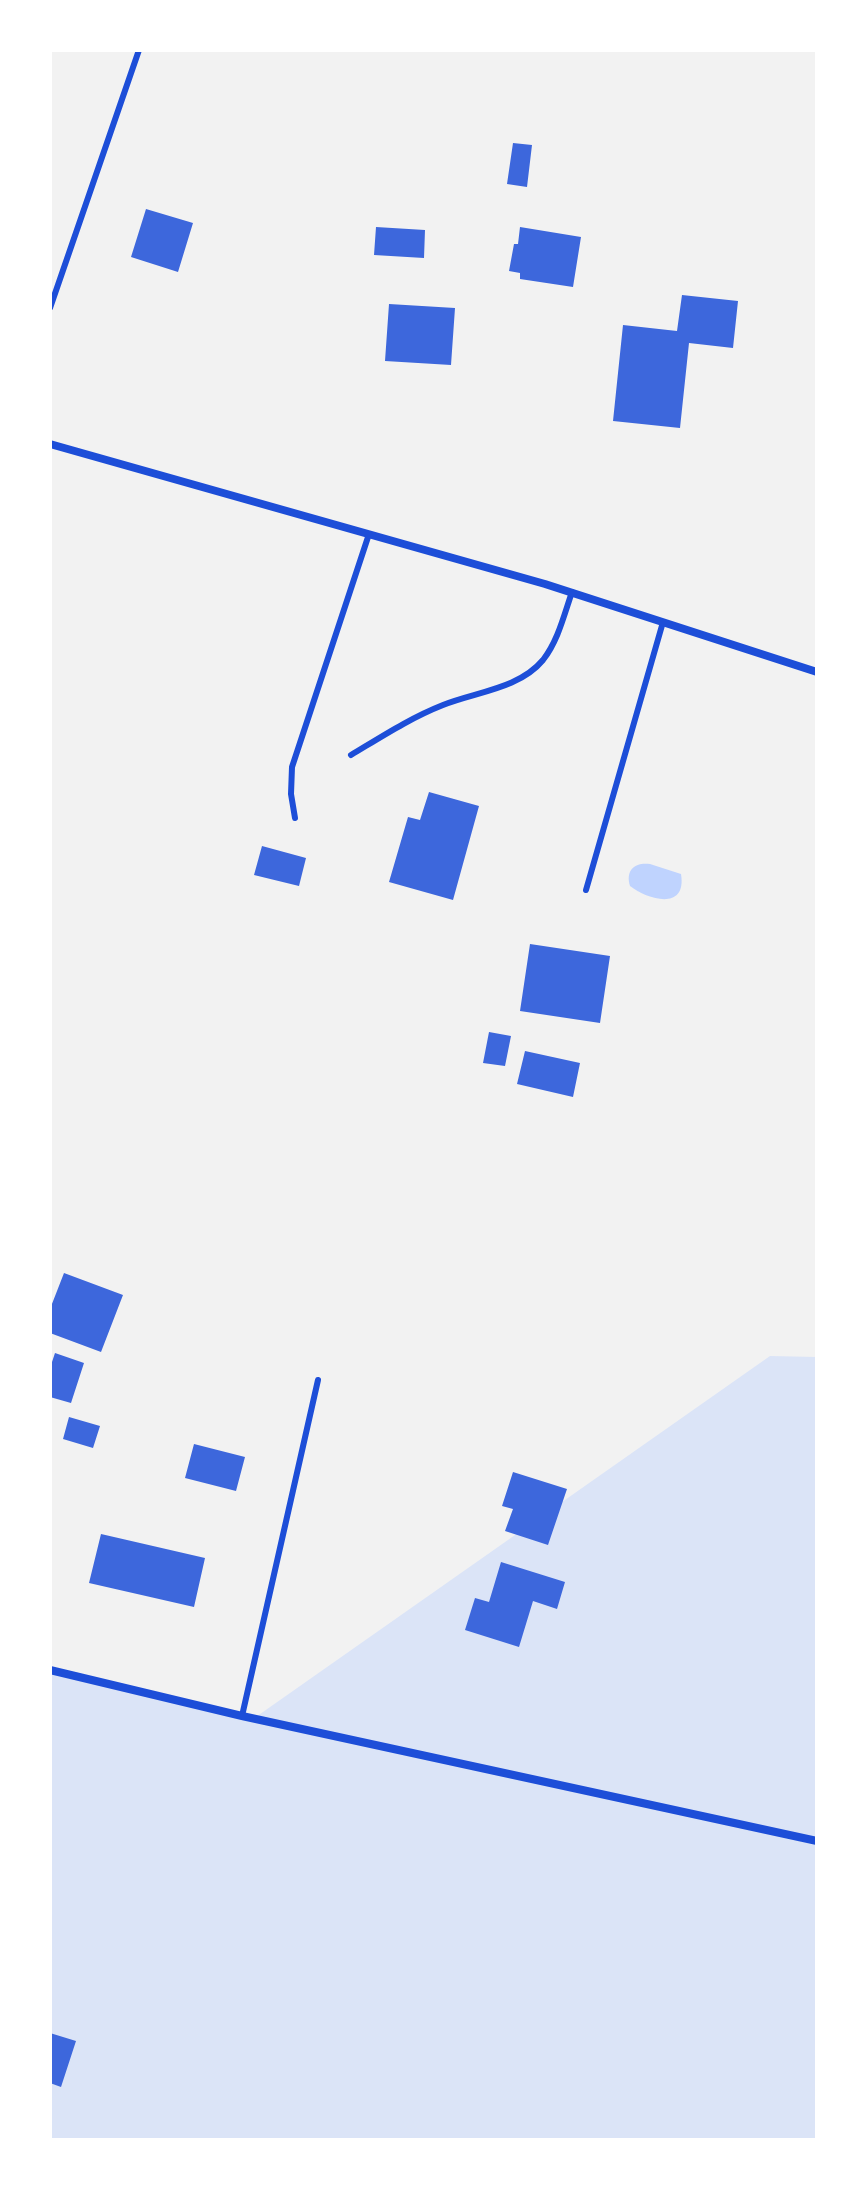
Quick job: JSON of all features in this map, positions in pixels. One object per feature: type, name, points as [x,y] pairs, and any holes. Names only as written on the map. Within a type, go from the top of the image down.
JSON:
[{"type":"street","points":[[50,444],[572,592],[817,672]]},
{"type":"street","points":[[50,1670],[242,1716],[817,1841]]},
{"type":"lane","points":[[50,308],[139,50]]},
{"type":"lane","points":[[295,818],[291,794],[292,767],[369,534]]},
{"type":"lane","points":[[351,755],[444,704],[507,684],[528,673],[551,648],[572,592]]},
{"type":"lane","points":[[586,890],[663,622]]},
{"type":"lane","points":[[242,1716],[318,1380]]},
{"type":"shaded area","points":[[770,1356],[817,1357],[817,2140],[50,2140],[50,1670],[253,1719]]},
{"type":"water","points":[[650,864],[681,874],[681,886],[672,898],[656,898],[630,886],[632,868]]},
{"type":"building","points":[[513,143],[532,145],[527,187],[507,184]]},
{"type":"building","points":[[146,209],[193,223],[178,272],[131,257]]},
{"type":"building","points":[[376,227],[425,230],[424,258],[374,255]]},
{"type":"building","points":[[520,227],[581,237],[573,287],[520,279],[520,273],[509,271]]},
{"type":"building","points":[[682,295],[738,301],[733,348],[689,343],[680,428],[613,421],[623,325],[677,331]]},
{"type":"building","points":[[389,304],[455,308],[451,365],[385,361]]},
{"type":"building","points":[[429,792],[479,806],[453,900],[389,882],[408,817],[420,820]]},
{"type":"building","points":[[262,846],[306,858],[299,886],[254,875]]},
{"type":"building","points":[[530,944],[610,956],[600,1023],[520,1011]]},
{"type":"building","points":[[489,1032],[511,1036],[505,1066],[483,1063]]},
{"type":"building","points":[[525,1051],[580,1063],[573,1097],[517,1084]]},
{"type":"building","points":[[64,1273],[123,1295],[101,1352],[50,1333],[50,1309]]},
{"type":"building","points":[[55,1353],[84,1363],[71,1403],[50,1397],[50,1368]]},
{"type":"building","points":[[69,1417],[100,1426],[93,1448],[63,1439]]},
{"type":"building","points":[[194,1444],[245,1457],[236,1491],[185,1478]]},
{"type":"building","points":[[513,1472],[567,1489],[548,1545],[505,1531],[513,1509],[502,1506]]},
{"type":"building","points":[[101,1534],[205,1558],[194,1607],[89,1583]]},
{"type":"building","points":[[501,1562],[565,1582],[557,1609],[533,1601],[519,1647],[465,1630],[475,1598],[489,1602]]},
{"type":"building","points":[[50,2033],[76,2041],[61,2087],[50,2083]]}]
